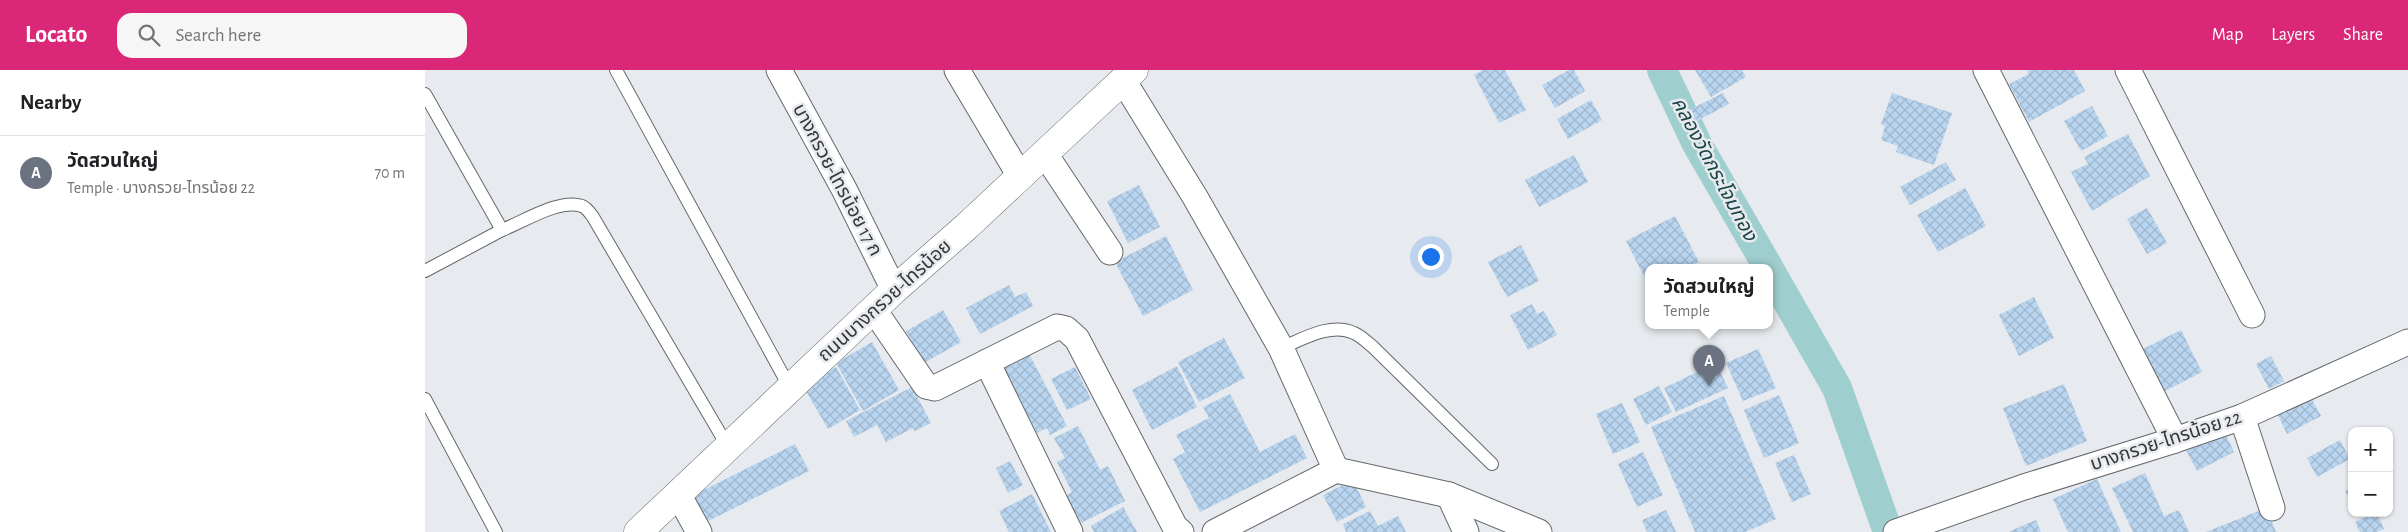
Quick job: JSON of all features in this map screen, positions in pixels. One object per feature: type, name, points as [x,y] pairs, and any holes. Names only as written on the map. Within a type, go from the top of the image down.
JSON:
[{"type":"main road","name":"ถนนบางกรวย-ไทรน้อย","points":[[638,532],[894,290],[1045,154],[1128,75]]},
{"type":"street","name":"บางกรวย-ไทรน้อย 17 ก","points":[[779,70],[844,189],[894,290]]},
{"type":"street","points":[[1986,70],[2175,440]]},
{"type":"street","points":[[2128,70],[2252,315]]},
{"type":"street","points":[[965,73],[1020,176]]},
{"type":"street","points":[[1128,75],[1281,348],[1336,470]]},
{"type":"street","points":[[1045,154],[1110,252]]},
{"type":"street","points":[[874,310],[926,386],[935,388],[1057,327],[1065,329],[1077,339],[1175,527],[1181,532]]},
{"type":"street","name":"บางกรวย-ไทรน้อย 22","points":[[1906,528],[2024,487],[2242,417],[2408,342]]},
{"type":"street","points":[[987,362],[1070,532]]},
{"type":"street","points":[[2242,417],[2272,508]]},
{"type":"street","points":[[1215,532],[1336,470],[1449,495],[1539,532]]},
{"type":"street","points":[[678,494],[699,532]]},
{"type":"street","points":[[1449,495],[1466,532]]},
{"type":"lane","points":[[616,70],[790,388]]},
{"type":"lane","points":[[425,94],[502,230]]},
{"type":"lane","points":[[425,271],[502,230],[557,206],[571,204],[584,206],[593,217],[728,447]]},
{"type":"lane","points":[[1281,348],[1321,332],[1339,329],[1355,333],[1373,347],[1492,464]]},
{"type":"lane","points":[[425,399],[496,532]]},
{"type":"building","points":[[1483,70],[1505,70],[1526,110],[1499,123],[1474,75]]},
{"type":"building","points":[[1569,70],[1574,70],[1585,91],[1555,108],[1542,85]]},
{"type":"building","points":[[1695,70],[1742,70],[1746,77],[1711,97]]},
{"type":"building","points":[[2074,70],[2085,91],[2029,122],[2009,84],[2029,74],[2027,71]]},
{"type":"building","points":[[1723,93],[1729,104],[1695,122],[1689,110]]},
{"type":"building","points":[[1892,93],[1952,113],[1934,165],[1896,152],[1898,146],[1881,140],[1885,126],[1881,124]]},
{"type":"building","points":[[1591,100],[1602,120],[1568,139],[1557,119]]},
{"type":"building","points":[[2092,106],[2108,136],[2081,151],[2064,121]]},
{"type":"building","points":[[2128,134],[2150,176],[2092,211],[2071,172],[2088,164],[2084,157]]},
{"type":"building","points":[[1574,155],[1588,182],[1539,207],[1525,180]]},
{"type":"building","points":[[1946,162],[1956,180],[1910,205],[1900,187]]},
{"type":"building","points":[[1139,185],[1160,227],[1128,243],[1107,201]]},
{"type":"building","points":[[1965,188],[1986,226],[1938,252],[1917,215]]},
{"type":"building","points":[[2147,208],[2167,243],[2147,254],[2127,219]]},
{"type":"building","points":[[1675,216],[1699,262],[1694,264],[1645,264],[1645,278],[1626,241]]},
{"type":"building","points":[[1166,236],[1193,290],[1143,316],[1115,262]]},
{"type":"building","points":[[1521,245],[1539,281],[1507,297],[1488,262]]},
{"type":"building","points":[[1009,285],[1015,297],[1026,292],[1033,306],[980,334],[966,308]]},
{"type":"building","points":[[2034,297],[2054,338],[2019,356],[1999,315]]},
{"type":"building","points":[[1532,304],[1537,314],[1544,311],[1557,335],[1528,350],[1510,315]]},
{"type":"building","points":[[943,310],[961,342],[924,363],[906,331]]},
{"type":"building","points":[[2181,330],[2202,372],[2159,394],[2137,352]]},
{"type":"building","points":[[1224,338],[1245,378],[1199,402],[1178,362]]},
{"type":"building","points":[[872,342],[899,390],[863,411],[836,363]]},
{"type":"building","points":[[1026,348],[1067,426],[1050,435],[1047,428],[1037,433],[1000,362]]},
{"type":"building","points":[[1758,349],[1776,388],[1743,401],[1726,363]]},
{"type":"building","points":[[2271,356],[2284,381],[2269,389],[2256,364]]},
{"type":"building","points":[[1716,363],[1728,388],[1676,412],[1664,388]]},
{"type":"building","points":[[1177,366],[1197,407],[1152,430],[1132,390]]},
{"type":"building","points":[[836,367],[860,410],[828,429],[803,386]]},
{"type":"building","points":[[1075,367],[1091,399],[1067,410],[1051,379]]},
{"type":"building","points":[[2064,384],[2087,441],[2026,466],[2003,408]]},
{"type":"building","points":[[1659,386],[1672,412],[1646,425],[1633,399]]},
{"type":"building","points":[[912,387],[931,423],[915,431],[913,428],[886,442],[877,425],[854,437],[846,421]]},
{"type":"building","points":[[2308,392],[2321,416],[2287,434],[2275,409]]},
{"type":"building","points":[[1230,394],[1260,452],[1295,434],[1307,458],[1200,512],[1173,459],[1185,452],[1176,435],[1209,418],[1203,407]]},
{"type":"building","points":[[1779,395],[1799,443],[1764,458],[1744,410]]},
{"type":"building","points":[[1724,396],[1776,519],[1745,532],[1695,532],[1651,427]]},
{"type":"building","points":[[1622,403],[1640,442],[1613,454],[1596,414]]},
{"type":"building","points":[[1078,426],[1100,470],[1108,466],[1125,501],[1075,526],[1062,498],[1072,492],[1057,462],[1065,458],[1054,438]]},
{"type":"building","points":[[2224,431],[2234,452],[2197,471],[2186,450]]},
{"type":"building","points":[[2340,440],[2348,455],[2348,460],[2317,477],[2307,458]]},
{"type":"building","points":[[795,444],[809,471],[702,524],[688,498]]},
{"type":"building","points":[[1643,452],[1663,495],[1637,507],[1618,464]]},
{"type":"building","points":[[1794,455],[1811,494],[1792,502],[1775,463]]},
{"type":"building","points":[[1010,461],[1023,485],[1008,493],[996,468]]},
{"type":"building","points":[[2145,473],[2164,516],[2179,510],[2189,532],[2133,532],[2112,488]]},
{"type":"building","points":[[2097,479],[2121,532],[2068,532],[2053,499]]},
{"type":"building","points":[[1353,480],[1366,507],[1337,522],[1323,495]]},
{"type":"building","points":[[1032,494],[1051,532],[1009,532],[999,511]]},
{"type":"building","points":[[1123,507],[1137,532],[1094,532],[1091,526]]},
{"type":"building","points":[[2266,508],[2276,532],[2206,532]]},
{"type":"building","points":[[1666,510],[1676,532],[1647,532],[1642,520]]},
{"type":"building","points":[[1370,511],[1378,526],[1398,516],[1406,532],[1346,532],[1343,524]]},
{"type":"building","points":[[2366,517],[2379,517],[2384,529],[2376,532],[2360,532],[2355,522]]},
{"type":"building","points":[[2036,520],[2041,532],[2008,532]]},
{"type":"waterway","name":"คลองวัดกระโจมทอง","points":[[1662,70],[1697,144],[1766,264]]},
{"type":"waterway","name":"คลองวัดกระโจมทอง","points":[[1773,276],[1837,388],[1888,532]]},
{"type":"place","name":"วัดสวนใหญ่","points":[[1709,386]]}]
